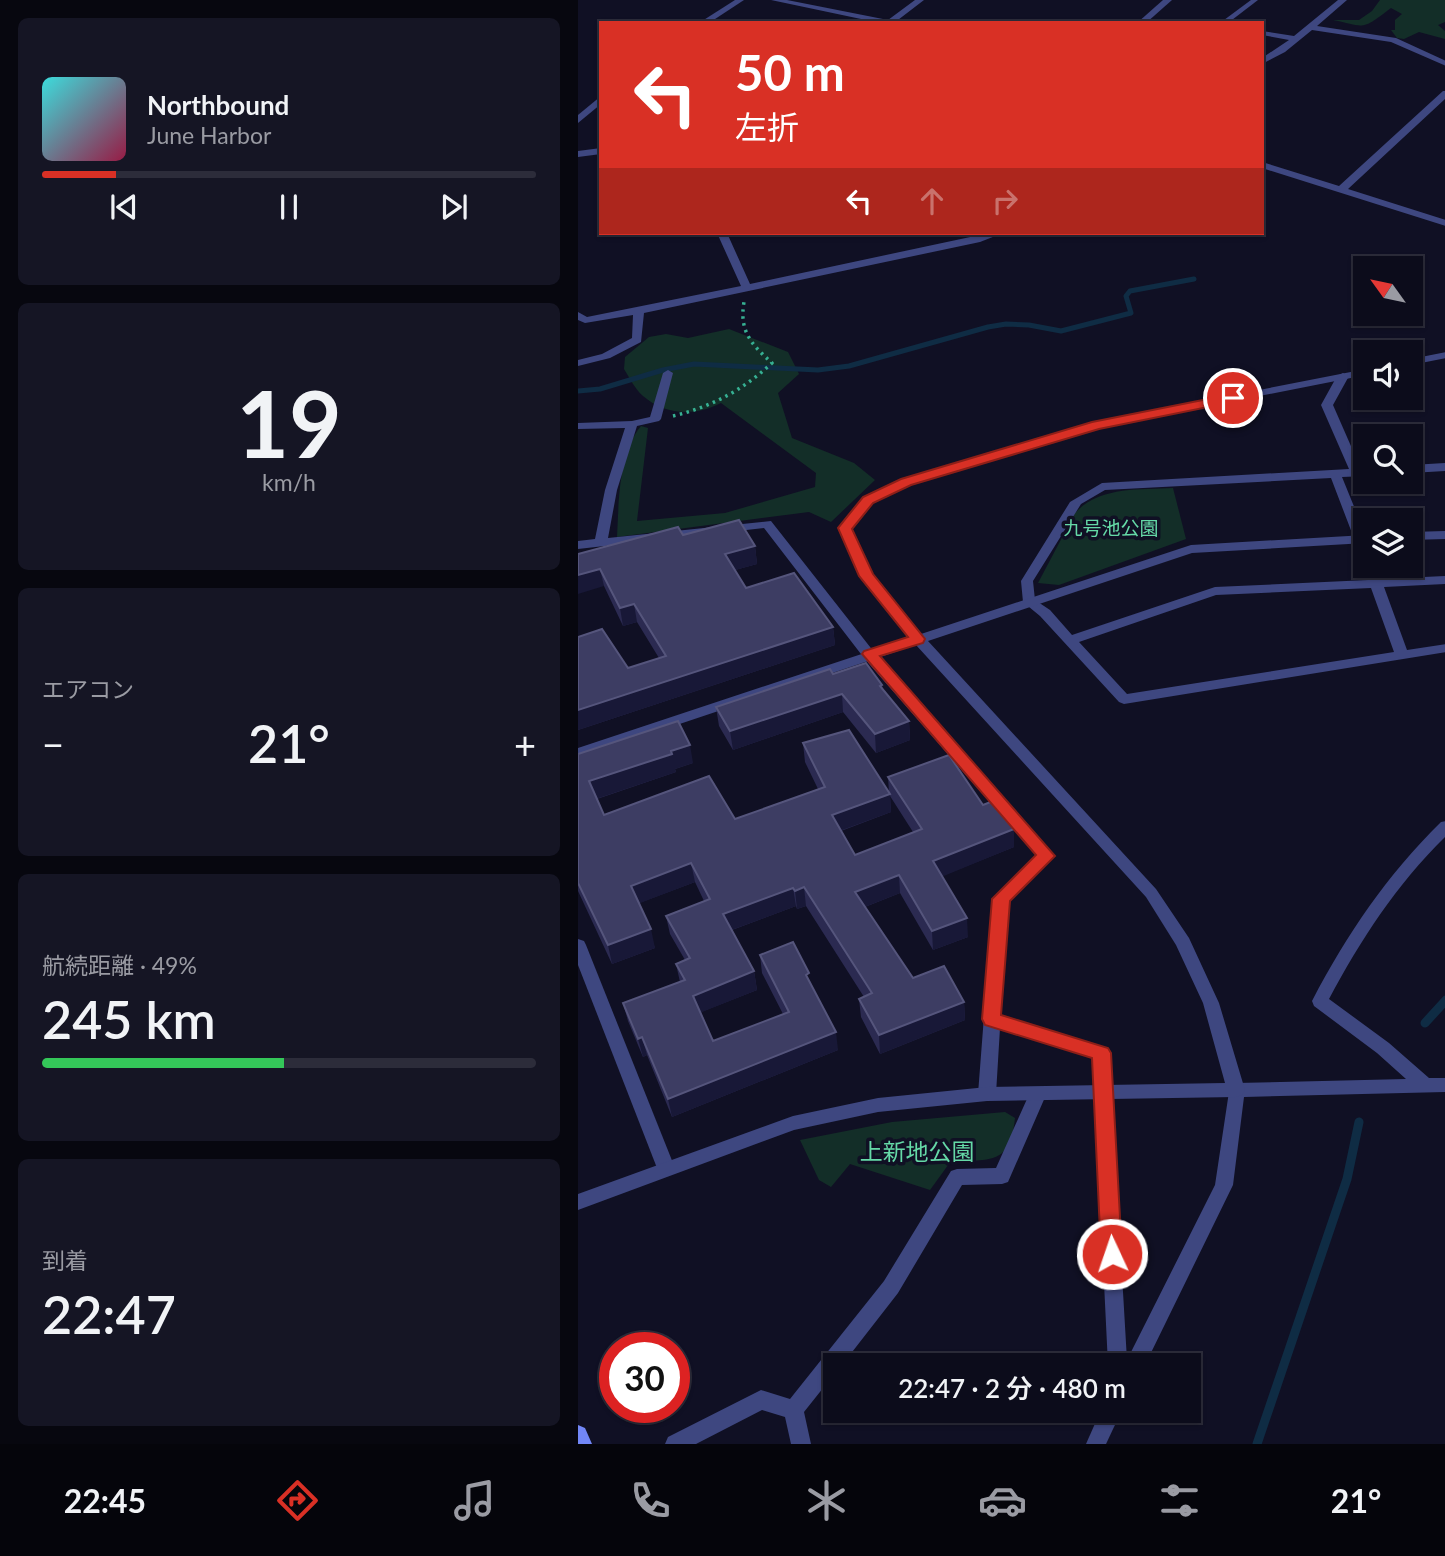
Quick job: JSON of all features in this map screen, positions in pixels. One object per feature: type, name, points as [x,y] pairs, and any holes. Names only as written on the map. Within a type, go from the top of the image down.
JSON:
[{"type":"main road","points":[[578,1435],[582,1444]]},
{"type":"street","points":[[706,21],[740,0]]},
{"type":"street","points":[[775,0],[878,21]]},
{"type":"street","points":[[891,21],[920,0]]},
{"type":"street","points":[[1143,21],[1168,0]]},
{"type":"street","points":[[1264,61],[1296,39],[1343,0]]},
{"type":"street","points":[[1310,27],[1393,40],[1445,64]]},
{"type":"street","points":[[1264,33],[1296,39]]},
{"type":"street","points":[[1342,189],[1445,93]]},
{"type":"street","points":[[578,120],[599,101]]},
{"type":"street","points":[[578,154],[599,150]]},
{"type":"street","points":[[1264,166],[1445,223]]},
{"type":"street","points":[[723,235],[747,289]]},
{"type":"street","points":[[578,315],[585,320],[639,311],[989,235]]},
{"type":"street","points":[[578,363],[606,356],[638,340],[639,311]]},
{"type":"street","points":[[1423,360],[1445,355]]},
{"type":"street","points":[[578,426],[632,425],[655,419],[668,373]]},
{"type":"street","points":[[1141,1353],[1224,1185],[1236,1090],[1211,1003],[1183,942],[1151,893],[918,639],[866,576],[845,528],[868,500],[906,482],[1097,425],[1353,374]]},
{"type":"street","points":[[1343,376],[1327,405],[1353,456]]},
{"type":"street","points":[[601,543],[611,490],[632,425]]},
{"type":"street","points":[[1423,468],[1445,467]]},
{"type":"street","points":[[1029,602],[1027,581],[1076,502],[1102,486],[1353,472]]},
{"type":"street","points":[[1335,473],[1353,515]]},
{"type":"street","points":[[578,545],[767,524],[870,654],[1046,856],[1001,899],[987,1094]]},
{"type":"street","points":[[1423,536],[1445,534]]},
{"type":"street","points":[[578,753],[1190,549],[1353,540]]},
{"type":"street","points":[[1373,578],[1402,654]]},
{"type":"street","points":[[1070,640],[1215,591],[1445,580]]},
{"type":"street","points":[[1029,602],[1045,613],[1124,699],[1445,648]]},
{"type":"street","points":[[1424,1085],[1383,1048],[1320,1002],[1352,939],[1378,899],[1418,852],[1445,826]]},
{"type":"street","points":[[578,945],[666,1168]]},
{"type":"street","points":[[991,1019],[1101,1053],[1117,1353]]},
{"type":"street","points":[[578,1202],[793,1123],[878,1105],[987,1094],[1445,1085]]},
{"type":"street","points":[[801,1444],[794,1410],[891,1287],[957,1177],[1002,1176],[1037,1095]]},
{"type":"street","points":[[675,1444],[761,1400],[794,1410]]},
{"type":"street","points":[[1096,1444],[1106,1423]]},
{"type":"lane","points":[[1226,21],[1255,0]]},
{"type":"path","points":[[655,419],[679,415],[722,400],[758,377],[772,363],[748,341],[740,323],[747,289]]},
{"type":"green space","points":[[1380,0],[1445,0],[1445,22],[1438,25],[1445,31],[1445,39],[1419,32],[1404,39],[1397,38],[1391,30],[1395,30],[1395,20],[1402,14],[1391,8],[1368,24],[1333,20],[1359,20],[1372,11]]},
{"type":"green space","points":[[729,329],[788,352],[799,374],[778,393],[792,438],[854,463],[875,480],[831,522],[809,512],[617,537],[619,494],[624,464],[633,437],[641,426],[648,428],[637,521],[725,513],[815,487],[816,473],[721,403],[691,412],[661,407],[640,393],[624,369],[625,357],[649,337],[666,334],[688,338]]},
{"type":"green space","name":"九号池公園","points":[[1173,488],[1186,539],[1059,585],[1038,583],[1075,513],[1085,504],[1121,491]]},
{"type":"green space","name":"上新地公園","points":[[1005,1112],[1015,1118],[1009,1144],[1003,1152],[988,1159],[951,1161],[930,1190],[850,1164],[831,1187],[819,1180],[800,1140],[892,1122]]},
{"type":"building","points":[[739,520],[755,546],[725,554],[746,588],[794,573],[833,627],[578,710],[578,637],[602,629],[628,668],[666,656],[634,604],[620,608],[600,569],[578,575],[578,554],[678,527],[683,535]]},
{"type":"building","points":[[866,663],[882,685],[880,686],[909,721],[875,734],[842,694],[730,731],[716,707],[830,669],[833,674]]},
{"type":"building","points":[[678,721],[690,745],[671,751],[672,754],[589,781],[604,815],[709,776],[735,819],[825,787],[803,743],[849,730],[890,794],[832,815],[855,855],[922,829],[888,777],[949,755],[983,805],[993,801],[1014,829],[933,861],[967,918],[932,931],[899,875],[855,892],[913,978],[944,966],[964,1002],[879,1035],[859,999],[872,993],[804,887],[795,891],[793,888],[723,914],[754,971],[693,996],[713,1041],[789,1012],[760,955],[793,942],[809,973],[806,975],[836,1032],[668,1099],[642,1037],[638,1039],[623,1003],[685,980],[676,964],[690,958],[666,916],[710,899],[691,863],[631,886],[651,929],[608,945],[578,883],[578,754]]},
{"type":"waterway","points":[[578,391],[600,389],[663,370],[694,364],[818,370],[849,366],[1006,324],[1061,331],[1131,313],[1126,296],[1130,291],[1194,279]]},
{"type":"waterway","points":[[1425,1023],[1446,1000]]},
{"type":"waterway","points":[[1257,1444],[1347,1179],[1359,1122]]},
{"type":"route","points":[[1112,1254],[1101,1053],[991,1019],[1001,899],[1046,856],[870,654],[918,639],[866,576],[845,528],[868,500],[906,482],[1097,425],[1233,398]]}]
